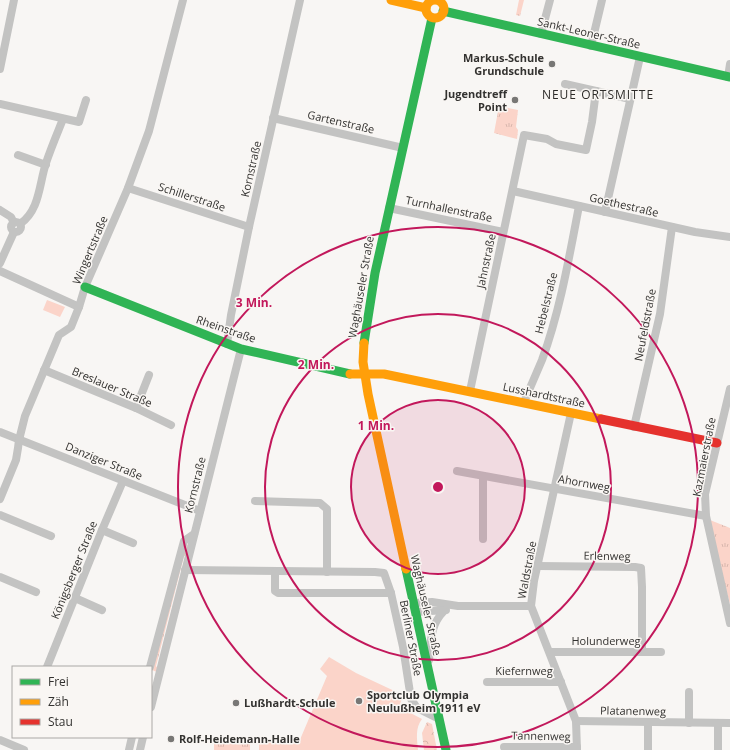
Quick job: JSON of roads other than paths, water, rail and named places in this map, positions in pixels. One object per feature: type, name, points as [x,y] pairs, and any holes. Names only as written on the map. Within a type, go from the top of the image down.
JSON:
[{"type":"street","points":[[0,69],[14,0]]},
{"type":"street","name":"Wingertstraße","points":[[0,499],[16,460],[25,416],[59,335],[71,327],[85,287],[128,188],[149,131],[183,0]]},
{"type":"street","name":"Kornstraße","points":[[227,344],[249,226],[300,0]]},
{"type":"street","points":[[391,0],[426,8]]},
{"type":"street","points":[[437,0],[443,6],[443,11],[438,17],[432,18],[427,14],[426,8],[430,2],[437,0]]},
{"type":"street","points":[[541,34],[550,0]]},
{"type":"street","points":[[591,46],[602,0]]},
{"type":"street","name":"Sankt-Leoner-Straße","points":[[443,11],[729,77]]},
{"type":"street","name":"Waghäuseler Straße","points":[[432,18],[375,273],[363,350],[365,374],[388,490],[446,750]]},
{"type":"street","points":[[605,212],[640,57]]},
{"type":"street","points":[[729,77],[730,64]]},
{"type":"street","points":[[565,84],[630,99]]},
{"type":"street","name":"Jahnstraße","points":[[470,391],[524,135],[547,139],[556,144],[586,150],[592,122],[596,91]]},
{"type":"street","points":[[0,104],[79,122],[86,100]]},
{"type":"street","name":"Gartenstraße","points":[[273,118],[403,148]]},
{"type":"street","points":[[0,263],[14,232],[11,227],[27,219],[40,195],[46,165],[63,119]]},
{"type":"street","points":[[18,155],[46,165]]},
{"type":"street","name":"Schillerstraße","points":[[128,188],[249,226]]},
{"type":"street","name":"Goethestraße","points":[[513,191],[695,232],[730,237]]},
{"type":"street","name":"Hebelstraße","points":[[524,402],[550,335],[557,310],[579,206]]},
{"type":"street","name":"Turnhallenstraße","points":[[389,208],[503,232]]},
{"type":"street","points":[[0,210],[11,216],[17,223]]},
{"type":"street","name":"Neufeldstraße","points":[[634,426],[660,314],[672,227]]},
{"type":"street","points":[[0,271],[79,307]]},
{"type":"street","name":"Rheinstraße","points":[[85,287],[242,349],[349,374],[365,374]]},
{"type":"street","name":"Kornstraße","points":[[152,703],[242,349]]},
{"type":"street","name":"Breslauer Straße","points":[[44,370],[136,408],[171,425]]},
{"type":"street","name":"Lusshardtstraße","points":[[365,374],[384,374],[717,443]]},
{"type":"street","points":[[136,408],[149,375]]},
{"type":"street","name":"Kazmaierstraße","points":[[730,389],[705,494],[706,516],[730,624]]},
{"type":"street","name":"Waldstraße","points":[[571,413],[538,566],[531,606],[576,721],[577,749]]},
{"type":"street","name":"Danziger Straße","points":[[0,432],[200,511]]},
{"type":"street","name":"Ahornweg","points":[[457,472],[706,516]]},
{"type":"street","points":[[483,476],[483,539]]},
{"type":"street","name":"Königsberger Straße","points":[[47,666],[102,530],[124,481]]},
{"type":"street","points":[[255,501],[320,503],[327,508],[326,572]]},
{"type":"street","points":[[0,515],[52,536]]},
{"type":"street","points":[[102,530],[133,543]]},
{"type":"street","name":"Kornstraße","points":[[150,666],[184,542],[194,534]]},
{"type":"street","name":"Erlenweg","points":[[538,566],[635,566],[641,568],[642,652]]},
{"type":"street","name":"Berliner Straße","points":[[185,570],[384,573],[391,593],[403,647],[411,699],[417,708],[439,719]]},
{"type":"street","name":"Berliner Straße","points":[[275,572],[275,591],[278,593],[391,593]]},
{"type":"street","points":[[0,577],[36,592]]},
{"type":"street","points":[[75,598],[102,610]]},
{"type":"street","points":[[415,608],[432,602],[458,606],[531,606]]},
{"type":"street","points":[[415,608],[444,611],[458,606]]},
{"type":"street","points":[[428,666],[432,630],[435,621],[444,611]]},
{"type":"street","name":"Holunderweg","points":[[550,652],[661,652]]},
{"type":"street","name":"Kiefernweg","points":[[487,682],[561,682]]},
{"type":"street","points":[[689,692],[689,723]]},
{"type":"street","name":"Platanenweg","points":[[576,721],[730,723]]},
{"type":"street","points":[[648,723],[648,750]]},
{"type":"street","points":[[718,723],[718,750]]},
{"type":"street","points":[[14,746],[18,738]]},
{"type":"street","points":[[129,750],[132,738]]},
{"type":"street","points":[[140,750],[144,738]]},
{"type":"street","points":[[0,740],[24,750]]},
{"type":"street","name":"Tannenweg","points":[[504,747],[577,749]]},
{"type":"place","name":"Markus-Schule Grundschule","points":[[552,64]]},
{"type":"place","name":"Jugendtreff Point","points":[[515,100]]},
{"type":"place","name":"Sportclub Olympia Neulußheim 1911 eV","points":[[359,701]]},
{"type":"place","name":"Lußhardt-Schule","points":[[236,703]]},
{"type":"place","name":"Rolf-Heidemann-Halle","points":[[171,739]]},
{"type":"district","name":"NEUE ORTSMITTE","points":[[598,95]]}]
